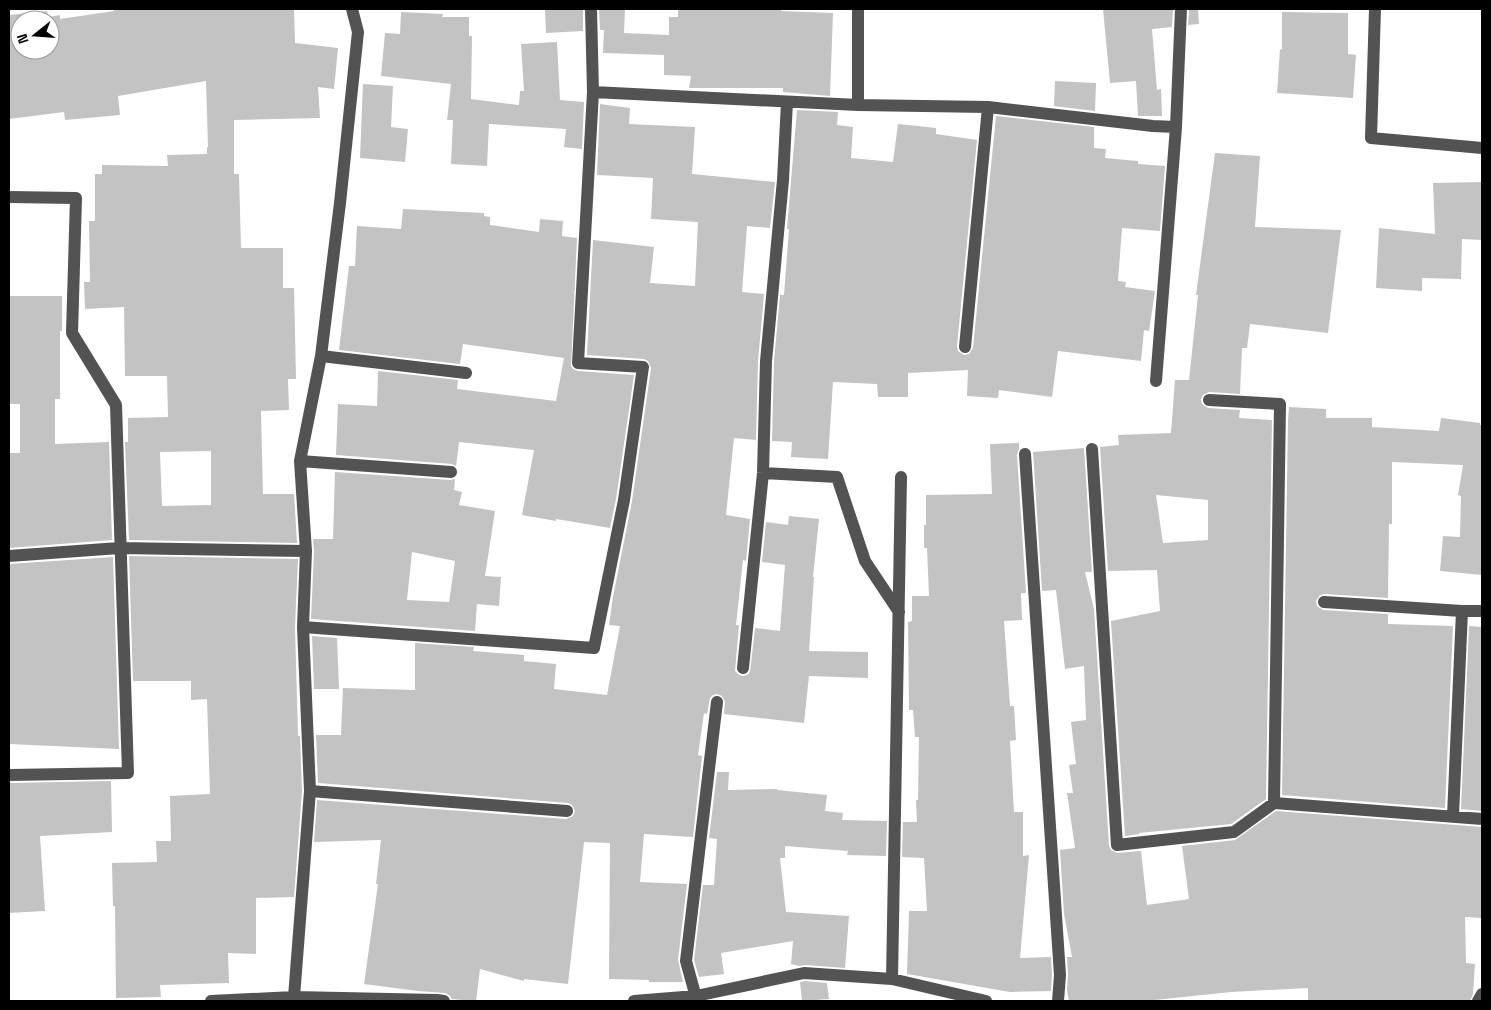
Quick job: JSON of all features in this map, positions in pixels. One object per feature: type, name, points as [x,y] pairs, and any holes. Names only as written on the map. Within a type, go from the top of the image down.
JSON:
[{"type":"street","points":[[294,997],[310,791],[302,627],[306,551],[300,461],[322,356],[340,203],[358,32],[352,9]]},
{"type":"street","points":[[302,627],[594,648],[624,500],[643,367],[578,363],[593,92],[591,9]]},
{"type":"street","points":[[858,9],[858,105]]},
{"type":"street","points":[[1156,381],[1176,127],[1182,9]]},
{"type":"street","points":[[1375,9],[1371,138],[1482,148]]},
{"type":"street","points":[[593,92],[858,105],[988,107],[1176,127]]},
{"type":"street","points":[[743,668],[764,473],[766,361],[783,180],[787,102]]},
{"type":"street","points":[[965,347],[988,107]]},
{"type":"street","points":[[9,196],[76,198],[72,333],[116,405],[119,548],[128,773],[9,774]]},
{"type":"street","points":[[322,356],[466,373]]},
{"type":"street","points":[[1209,400],[1280,404],[1274,803]]},
{"type":"street","points":[[1092,449],[1117,845],[1234,832],[1274,803],[1482,819]]},
{"type":"street","points":[[1025,454],[1060,975],[1058,1001]]},
{"type":"street","points":[[300,461],[451,472]]},
{"type":"street","points":[[764,473],[837,476],[865,562],[899,612]]},
{"type":"street","points":[[892,979],[902,477]]},
{"type":"street","points":[[9,556],[119,548],[306,551]]},
{"type":"street","points":[[1324,602],[1482,611]]},
{"type":"street","points":[[1453,816],[1462,611]]},
{"type":"street","points":[[696,999],[686,960],[717,702]]},
{"type":"street","points":[[310,791],[567,811]]},
{"type":"street","points":[[634,1001],[696,999],[804,972],[892,979],[986,1001]]},
{"type":"street","points":[[1478,1001],[1482,994]]},
{"type":"street","points":[[211,1001],[294,997],[440,1001]]},
{"type":"building","points":[[114,9],[294,9],[295,43],[338,48],[334,89],[318,87],[320,118],[234,120],[234,174],[239,174],[241,248],[283,248],[283,288],[294,288],[296,379],[288,379],[289,410],[261,411],[263,494],[294,494],[297,543],[129,540],[125,442],[128,442],[128,418],[168,417],[167,376],[125,376],[124,307],[85,309],[84,282],[90,282],[89,221],[95,221],[95,174],[102,174],[102,165],[168,166],[167,155],[207,154],[206,81],[118,96],[120,115],[65,120],[64,112],[9,119],[9,15],[10,60],[60,60],[60,19],[114,11]],"holes":[[[211,451],[211,505],[162,506],[160,452]]]},
{"type":"building","points":[[545,9],[583,9],[583,31],[546,33]]},
{"type":"building","points":[[599,9],[625,9],[624,33],[669,35],[669,17],[678,17],[678,9],[782,9],[781,11],[833,13],[830,96],[783,92],[783,88],[689,88],[691,76],[664,75],[664,55],[603,53],[604,30],[600,30]]},
{"type":"building","points":[[1103,9],[1173,9],[1172,27],[1152,29],[1157,90],[1161,89],[1162,116],[1138,116],[1136,81],[1110,83]]},
{"type":"building","points":[[1189,9],[1198,9],[1199,24],[1188,25]]},
{"type":"building","points":[[401,12],[443,14],[442,17],[469,17],[469,36],[472,36],[471,99],[519,105],[520,91],[524,91],[521,44],[557,42],[560,100],[584,102],[582,149],[564,147],[566,129],[489,124],[487,166],[451,164],[453,120],[447,120],[451,84],[381,76],[385,33],[400,34]]},
{"type":"building","points":[[1282,12],[1348,13],[1348,54],[1356,55],[1353,98],[1277,93],[1280,49],[1282,50]]},
{"type":"building","points":[[1055,81],[1096,83],[1095,111],[1054,106]]},
{"type":"building","points":[[363,84],[393,86],[391,127],[408,129],[405,162],[360,158]]},
{"type":"building","points":[[600,104],[630,108],[629,124],[695,127],[692,174],[775,182],[770,228],[747,226],[742,292],[764,294],[758,361],[756,440],[734,438],[726,515],[750,519],[746,561],[743,560],[736,625],[739,625],[735,671],[742,676],[750,672],[755,628],[780,631],[785,565],[762,562],[766,522],[788,525],[789,516],[819,519],[813,577],[809,651],[868,652],[868,678],[809,676],[804,723],[724,714],[725,702],[722,696],[717,694],[710,698],[707,714],[704,713],[698,755],[702,756],[693,837],[644,834],[640,882],[687,884],[678,960],[683,982],[609,979],[610,843],[584,842],[568,984],[524,979],[524,981],[480,969],[476,1001],[473,1001],[452,999],[445,993],[364,984],[378,884],[376,884],[381,840],[314,842],[317,800],[566,819],[573,816],[575,811],[572,805],[568,803],[318,783],[316,735],[341,735],[343,688],[415,690],[415,643],[474,647],[473,651],[524,655],[524,661],[556,664],[554,689],[607,695],[620,626],[609,625],[632,501],[651,368],[648,361],[644,359],[587,355],[593,240],[654,247],[650,283],[695,286],[698,222],[651,219],[653,178],[597,175]]},
{"type":"building","points":[[797,110],[838,112],[837,125],[853,127],[851,158],[893,162],[898,124],[936,128],[936,134],[977,140],[957,346],[958,351],[964,355],[969,354],[973,348],[996,116],[1094,127],[1094,148],[1106,149],[1105,158],[1138,161],[1138,164],[1165,166],[1160,231],[1122,228],[1118,281],[1126,282],[1125,287],[1155,291],[1149,331],[1144,330],[1141,361],[1058,351],[1052,397],[999,390],[998,398],[967,396],[968,370],[908,373],[908,397],[878,397],[877,384],[833,382],[828,459],[791,457],[792,442],[772,441],[774,361],[780,295],[784,295],[789,229],[787,229]]},
{"type":"building","points":[[1215,153],[1260,156],[1255,227],[1341,230],[1328,333],[1250,324],[1247,348],[1242,348],[1240,394],[1209,392],[1203,395],[1201,399],[1202,404],[1208,408],[1240,410],[1239,418],[1272,420],[1266,799],[1231,824],[1125,836],[1111,621],[1160,611],[1157,570],[1108,571],[1100,447],[1119,445],[1118,435],[1171,433],[1175,380],[1189,380],[1198,295],[1196,295]],"holes":[[[1156,495],[1208,500],[1208,540],[1163,543]]]},
{"type":"building","points":[[1482,182],[1482,240],[1462,239],[1461,279],[1422,278],[1422,291],[1376,288],[1379,228],[1435,234],[1433,183]]},
{"type":"building","points":[[403,209],[484,213],[484,216],[490,217],[490,225],[539,232],[540,219],[563,221],[562,236],[577,238],[571,366],[578,371],[634,375],[610,528],[522,515],[534,450],[459,442],[456,466],[452,464],[336,455],[338,404],[377,406],[378,371],[458,380],[457,389],[556,401],[564,358],[463,344],[460,364],[339,350],[349,266],[355,266],[357,226],[401,229]]},
{"type":"building","points":[[9,296],[62,296],[60,399],[55,399],[55,444],[109,442],[112,540],[9,548],[9,453],[20,453],[20,404],[9,404]]},
{"type":"building","points":[[1289,407],[1326,409],[1326,418],[1372,418],[1372,427],[1439,431],[1441,418],[1480,423],[1482,425],[1482,575],[1440,571],[1443,536],[1460,537],[1461,496],[1458,495],[1463,465],[1392,462],[1392,524],[1389,524],[1388,598],[1325,594],[1320,595],[1316,601],[1317,606],[1323,610],[1388,614],[1388,624],[1453,626],[1445,808],[1282,795]]},
{"type":"building","points":[[1019,443],[1017,455],[1026,593],[1021,593],[1022,620],[1004,621],[1010,706],[1014,706],[1016,740],[1010,741],[1014,812],[1023,812],[1023,856],[1029,855],[1020,958],[1051,957],[1052,975],[1051,991],[1010,992],[907,974],[909,911],[927,911],[924,858],[902,857],[903,822],[917,822],[916,800],[918,800],[919,737],[915,737],[913,710],[909,710],[908,622],[912,621],[912,596],[929,596],[927,548],[924,548],[926,495],[992,494],[990,444]]},
{"type":"building","points":[[1084,448],[1092,572],[1085,572],[1094,609],[1109,846],[1111,850],[1117,853],[1141,851],[1147,905],[1189,899],[1182,846],[1235,840],[1276,811],[1482,827],[1482,918],[1465,917],[1466,963],[1475,964],[1473,994],[1470,1001],[1308,1001],[1308,988],[1231,992],[1145,1001],[1069,1001],[1067,957],[1072,957],[1064,914],[1060,850],[1075,848],[1067,793],[1073,793],[1069,765],[1076,764],[1071,722],[1086,720],[1084,666],[1065,669],[1056,590],[1042,591],[1033,452]]},
{"type":"building","points":[[335,472],[455,479],[454,490],[462,492],[459,505],[495,511],[485,576],[501,577],[499,606],[477,604],[475,631],[311,619],[313,539],[333,539]],"holes":[[[412,552],[455,561],[449,602],[407,600]]]},
{"type":"building","points":[[129,556],[298,559],[295,627],[298,736],[300,736],[302,791],[294,897],[256,898],[256,954],[228,953],[229,983],[160,985],[161,997],[116,998],[115,906],[113,906],[112,863],[157,862],[156,841],[171,841],[170,796],[210,794],[207,699],[191,700],[191,681],[133,681]]},
{"type":"building","points":[[113,557],[119,749],[9,744],[9,564]]},
{"type":"building","points":[[1469,626],[1482,627],[1482,811],[1461,809]]},
{"type":"building","points":[[312,636],[337,638],[339,689],[314,689]]},
{"type":"building","points":[[717,772],[729,772],[728,790],[777,789],[827,795],[825,811],[843,813],[842,820],[887,821],[886,856],[847,855],[848,851],[785,846],[785,858],[780,858],[786,912],[849,916],[845,968],[791,964],[793,941],[721,953],[724,974],[699,977],[694,960],[703,885],[714,885],[717,839],[709,838]]},
{"type":"building","points":[[111,781],[112,832],[40,836],[45,911],[9,913],[9,783]]},
{"type":"building","points":[[800,982],[827,983],[829,999],[802,1001]]}]
